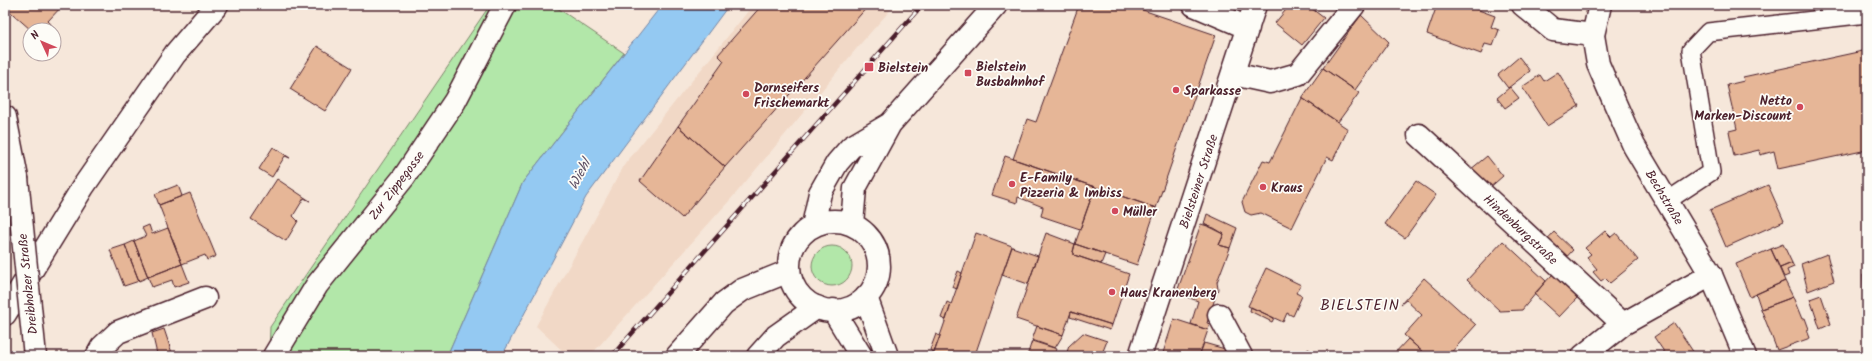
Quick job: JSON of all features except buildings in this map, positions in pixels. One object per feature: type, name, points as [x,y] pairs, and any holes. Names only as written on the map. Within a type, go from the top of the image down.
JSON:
[{"type":"street","points":[[5,314],[83,187],[175,54],[217,5]]},
{"type":"street","name":"Zur Zippegosse","points":[[274,356],[317,285],[404,177],[456,101],[505,5]]},
{"type":"street","points":[[852,224],[855,188],[890,124],[996,5]]},
{"type":"street","points":[[1194,5],[1248,28]]},
{"type":"street","name":"Bielsteiner Straße","points":[[1140,356],[1255,5]]},
{"type":"street","points":[[1232,74],[1270,82],[1298,74],[1354,5]]},
{"type":"street","points":[[1523,5],[1553,30],[1594,35]]},
{"type":"street","name":"Bechstraße","points":[[1600,5],[1594,35],[1598,64],[1634,146],[1711,275],[1745,356]]},
{"type":"street","name":"Dreibholzer Straße","points":[[5,117],[17,178],[35,356]]},
{"type":"street","points":[[813,226],[820,192],[837,163],[851,147],[890,124]]},
{"type":"street","name":"Hindenburgstraße","points":[[1419,134],[1623,324]]},
{"type":"street","points":[[758,356],[776,336],[825,309],[851,307],[866,297],[876,283],[879,272],[879,260],[876,248],[870,238],[862,230],[852,224],[840,221],[828,221],[813,226],[799,238],[792,248],[789,260],[789,272],[798,293],[807,301],[825,309],[861,356]]},
{"type":"street","points":[[677,356],[724,302],[742,290],[789,272]]},
{"type":"street","points":[[1583,356],[1623,324],[1711,275]]},
{"type":"street","points":[[866,297],[888,356]]},
{"type":"street","points":[[97,356],[102,347],[118,332],[205,298]]},
{"type":"street","points":[[1219,316],[1241,356]]},
{"type":"lane","points":[[1667,201],[1711,172],[1691,50],[1708,32],[1867,14]]},
{"type":"shaded area","points":[[753,5],[895,5],[862,42],[738,191],[590,356],[568,356],[536,326],[625,164]]},
{"type":"green space","points":[[490,5],[553,5],[624,53],[523,182],[447,356],[269,356],[270,327]]},
{"type":"green space","points":[[836,246],[843,249],[849,255],[852,266],[851,274],[843,283],[836,286],[828,286],[821,283],[813,274],[812,262],[815,255],[824,247]]},
{"type":"water","name":"Wiehl","points":[[662,5],[729,5],[586,197],[502,356],[447,356],[523,182]]},
{"type":"railway","points":[[612,356],[922,5]]},
{"type":"place","name":"Bielstein","points":[[869,67]]},
{"type":"place","name":"Bielstein Busbahnhof","points":[[968,73]]},
{"type":"place","name":"Sparkasse","points":[[1176,90]]},
{"type":"place","name":"Dornseifers Frischemarkt","points":[[746,94]]},
{"type":"place","name":"Netto Marken-Discount","points":[[1800,107]]},
{"type":"place","name":"E-Family Pizzeria & Imbiss","points":[[1012,184]]},
{"type":"place","name":"Kraus","points":[[1263,187]]},
{"type":"place","name":"Müller","points":[[1115,211]]},
{"type":"place","name":"Haus Kranenberg","points":[[1112,292]]},
{"type":"district","name":"BIELSTEIN","points":[[1360,305]]}]
